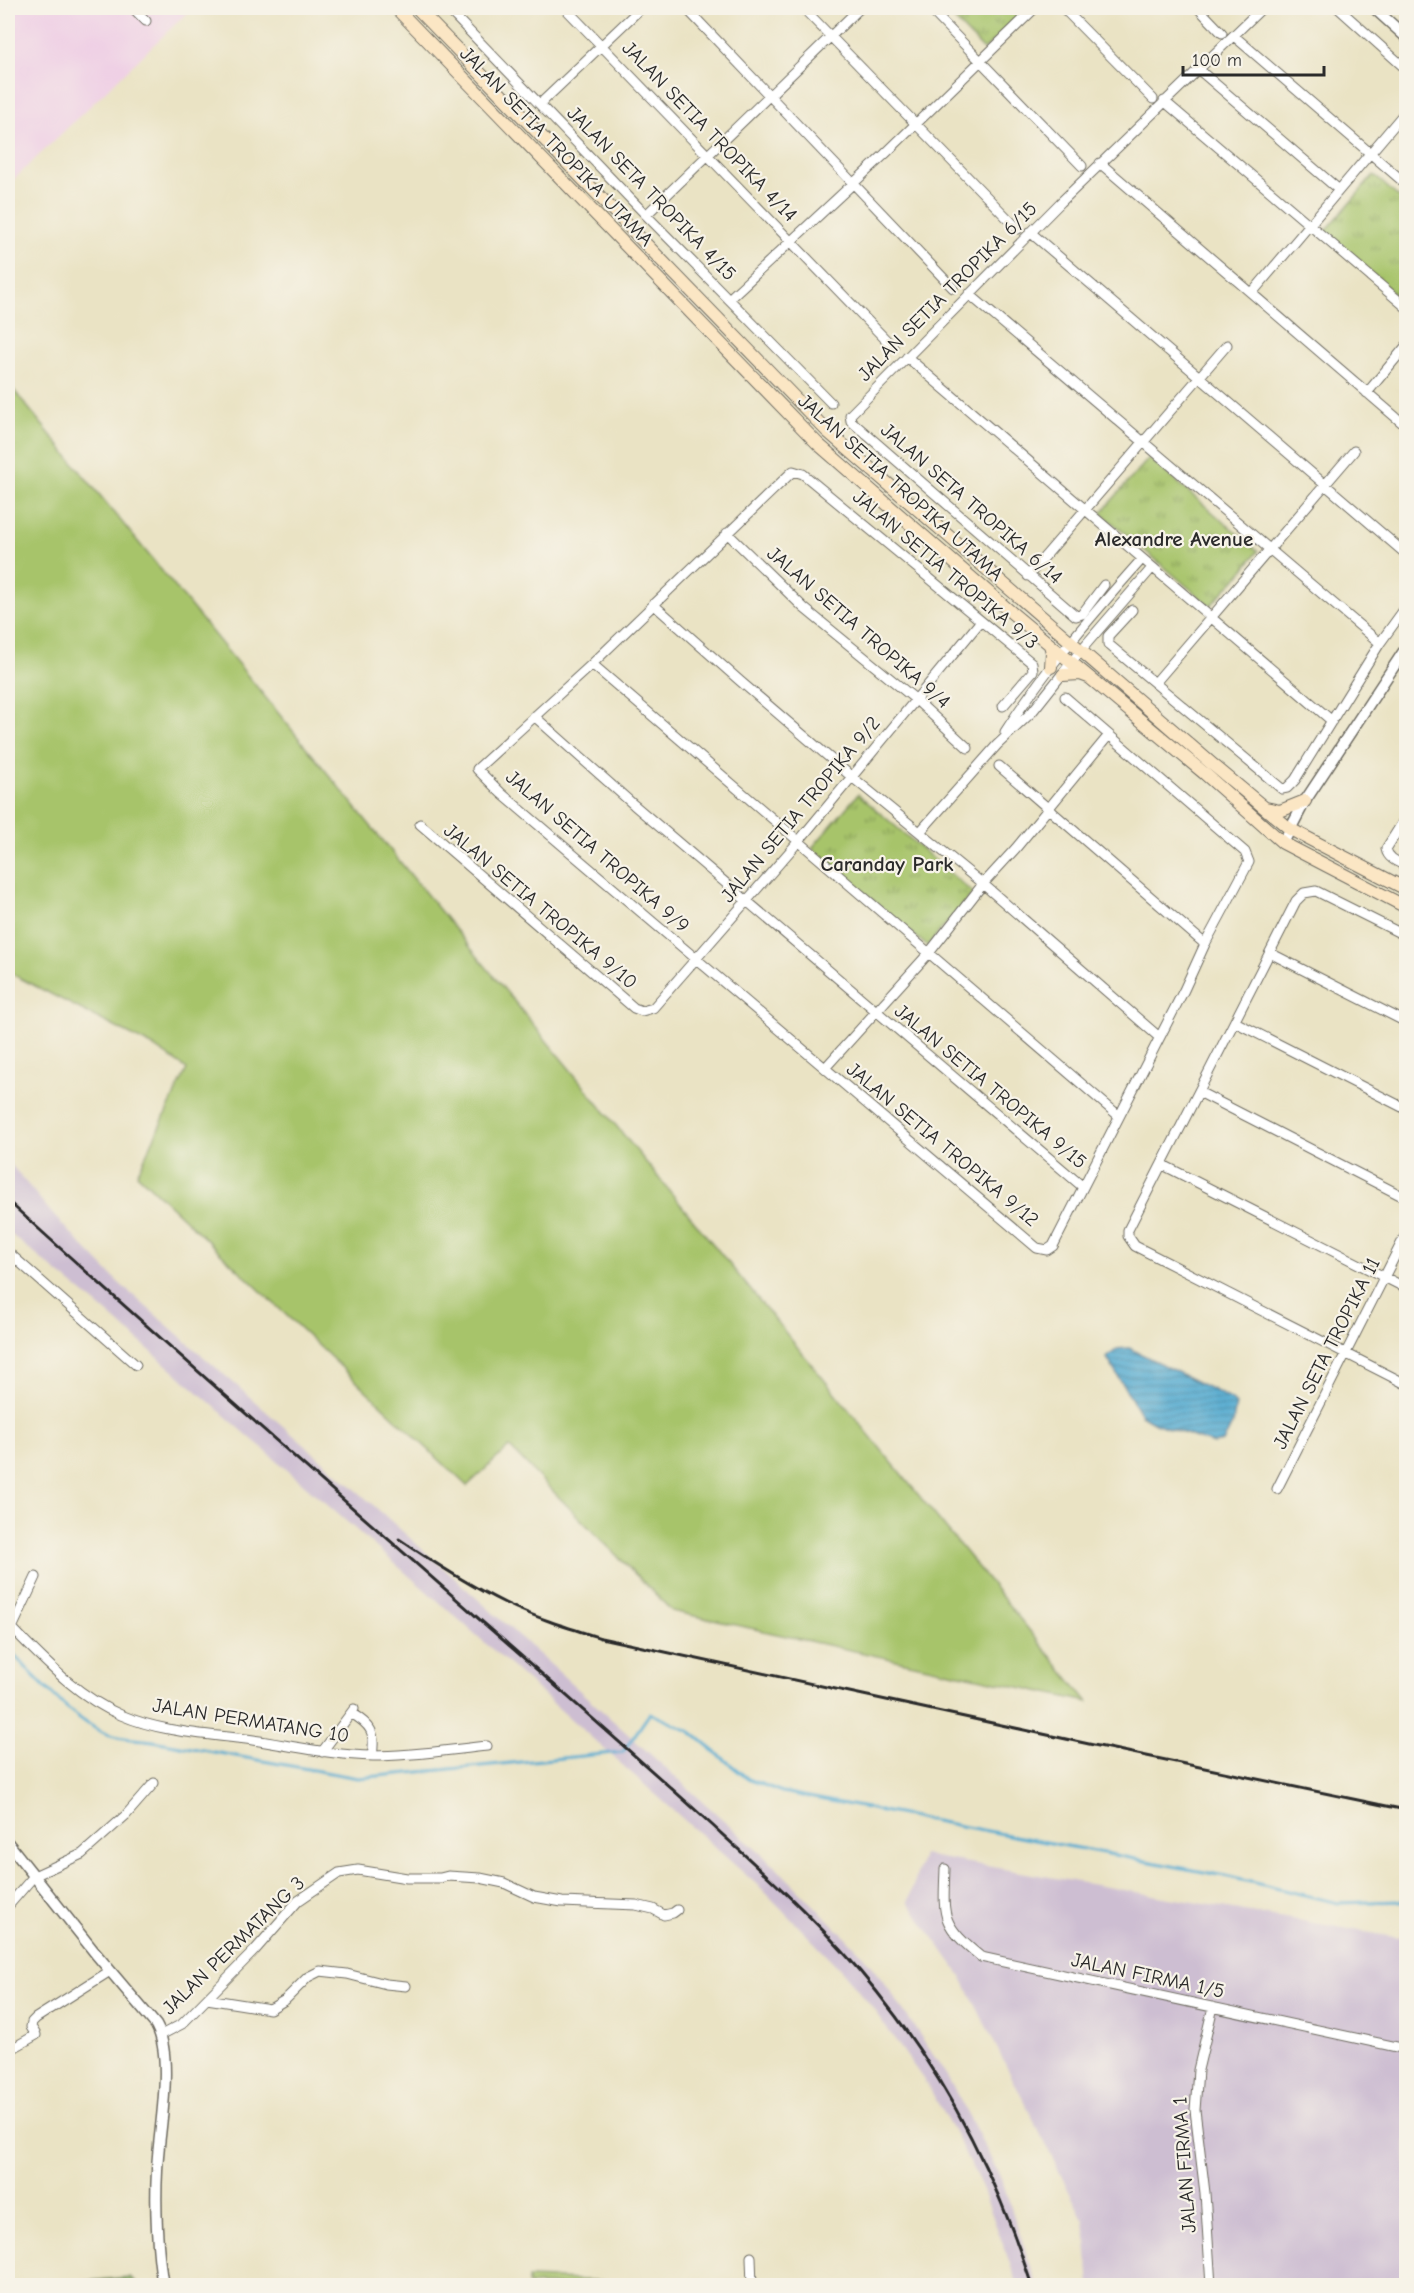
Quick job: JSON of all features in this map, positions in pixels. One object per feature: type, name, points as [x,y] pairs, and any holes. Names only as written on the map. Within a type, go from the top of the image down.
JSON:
[{"type":"main road","name":"JALAN SETIA TROPIKA UTAMA","points":[[396,8],[818,444],[1061,655],[1195,766],[1283,843],[1407,907]]},
{"type":"main road","name":"JALAN SETIA TROPIKA UTAMA","points":[[417,8],[827,431],[1290,828],[1407,890]]},
{"type":"main road","points":[[1050,645],[1051,667]]},
{"type":"main road","points":[[1063,675],[1080,674],[1089,677]]},
{"type":"main road","points":[[1265,808],[1280,811],[1305,801]]},
{"type":"street","points":[[133,8],[146,21]]},
{"type":"street","name":"JALAN SETA TROPIKA 4/15","points":[[447,8],[831,404]]},
{"type":"street","name":"JALAN SETIA TROPIKA 4/14","points":[[565,8],[893,347]]},
{"type":"street","points":[[540,104],[641,8]]},
{"type":"street","points":[[686,8],[953,288]]},
{"type":"street","points":[[803,8],[1018,229]]},
{"type":"street","points":[[646,215],[709,157],[860,8]]},
{"type":"street","points":[[929,8],[982,60],[1082,166]]},
{"type":"street","points":[[730,298],[792,243],[1035,8]]},
{"type":"street","points":[[1064,8],[1154,99]]},
{"type":"street","points":[[1198,8],[1222,33]]},
{"type":"street","name":"JALAN SETIA TROPIKA 6/15","points":[[851,411],[1100,163],[1262,8]]},
{"type":"street","points":[[1338,8],[1407,69]]},
{"type":"street","points":[[1374,8],[1407,37]]},
{"type":"street","points":[[1234,36],[1407,184]]},
{"type":"street","points":[[1198,69],[1339,190]]},
{"type":"street","points":[[1164,101],[1407,307]]},
{"type":"street","points":[[1252,293],[1407,111]]},
{"type":"street","points":[[1100,163],[1407,426]]},
{"type":"street","points":[[1030,232],[1407,554]]},
{"type":"street","points":[[969,294],[1143,443],[1271,548],[1380,643]]},
{"type":"street","points":[[1028,576],[1227,345]]},
{"type":"street","points":[[1369,394],[1407,346]]},
{"type":"street","points":[[907,357],[1332,721]]},
{"type":"street","name":"JALAN SETA TROPIKA 6/14","points":[[851,411],[851,421],[1076,616],[1079,616],[1104,588],[1104,585]]},
{"type":"street","points":[[1155,683],[1354,451]]},
{"type":"street","name":"JALAN SETIA TROPIKA 9/3","points":[[727,533],[794,471],[803,474],[1034,665],[1033,670],[1004,706]]},
{"type":"street","points":[[534,716],[592,664],[727,533]]},
{"type":"street","name":"JALAN SETIA TROPIKA 9/4","points":[[727,533],[804,608],[915,699],[968,748]]},
{"type":"street","points":[[920,832],[997,745],[1032,712],[1052,689],[1071,663],[1077,645],[1100,608],[1142,559]]},
{"type":"street","points":[[997,745],[1023,704],[1061,655],[1077,645],[1110,617],[1152,568]]},
{"type":"street","points":[[653,604],[852,777],[983,884],[1159,1037]]},
{"type":"street","points":[[1132,610],[1108,636],[1107,642],[1277,786],[1287,788],[1292,784],[1380,643],[1407,607]]},
{"type":"street","points":[[1100,608],[1110,617]]},
{"type":"street","name":"JALAN SETIA TROPIKA 9/2","points":[[642,1011],[653,1008],[697,960],[980,622]]},
{"type":"street","points":[[1283,843],[1305,801],[1407,648]]},
{"type":"street","points":[[592,664],[1119,1116]]},
{"type":"street","points":[[1042,681],[1052,689]]},
{"type":"street","points":[[1065,697],[1245,852],[1250,862],[1204,944],[1083,1187]]},
{"type":"street","name":"JALAN SETIA TROPIKA 9/9","points":[[534,716],[477,769],[501,793],[825,1068]]},
{"type":"street","name":"JALAN SETIA TROPIKA 9/15","points":[[534,716],[746,902],[1083,1187]]},
{"type":"street","points":[[825,1068],[929,953],[983,884],[1016,848],[1109,735]]},
{"type":"street","points":[[999,766],[1204,944]]},
{"type":"street","points":[[1407,818],[1386,849],[1392,859],[1407,866]]},
{"type":"street","name":"JALAN SETIA TROPIKA 9/10","points":[[420,824],[634,1008],[642,1011]]},
{"type":"street","points":[[1407,936],[1316,891],[1304,893],[1296,901],[1128,1230],[1131,1242],[1407,1384]]},
{"type":"street","points":[[1270,953],[1407,1022]]},
{"type":"street","points":[[1235,1022],[1407,1109]]},
{"type":"street","name":"JALAN SETIA TROPIKA 9/12","points":[[825,1068],[1037,1248],[1047,1250],[1053,1246],[1083,1187]]},
{"type":"street","points":[[1199,1092],[1407,1198]]},
{"type":"street","points":[[1163,1165],[1407,1288]]},
{"type":"street","name":"JALAN SETA TROPIKA 11","points":[[1277,1489],[1407,1234]]},
{"type":"street","points":[[8,1251],[136,1365]]},
{"type":"street","points":[[10,1626],[36,1577]]},
{"type":"street","name":"JALAN PERMATANG 10","points":[[10,1626],[57,1672],[80,1690],[120,1715],[140,1722],[183,1731],[322,1752],[372,1756],[487,1746]]},
{"type":"street","points":[[322,1752],[352,1711],[366,1722],[372,1732],[374,1742],[372,1756]]},
{"type":"street","points":[[8,1906],[34,1876],[82,1854],[126,1815],[154,1783]]},
{"type":"street","points":[[8,1844],[156,2025],[161,2035],[164,2089],[157,2171],[160,2269],[163,2286]]},
{"type":"street","name":"JALAN FIRMA 1/5","points":[[945,1869],[944,1912],[952,1929],[981,1957],[1407,2049]]},
{"type":"street","name":"JALAN PERMATANG 3","points":[[161,2035],[176,2028],[207,1999],[255,1950],[298,1901],[323,1882],[350,1870],[375,1871],[407,1878],[448,1876],[480,1878],[504,1883],[534,1897],[562,1902],[636,1905],[653,1909],[664,1915],[677,1910]]},
{"type":"street","points":[[8,2051],[36,2035],[31,2026],[36,2018],[110,1971]]},
{"type":"street","points":[[207,1999],[270,2008],[291,1996],[308,1977],[320,1971],[406,1986]]},
{"type":"street","name":"JALAN FIRMA 1","points":[[1211,2286],[1205,2193],[1195,2110],[1198,2070],[1213,2007]]},
{"type":"street","points":[[751,2257],[752,2286]]},
{"type":"street","points":[[940,2286],[950,2286]]},
{"type":"shaded area","points":[[8,8],[192,8],[8,185]]},
{"type":"shaded area","points":[[8,1161],[55,1217],[119,1283],[362,1495],[779,1870],[861,1953],[889,1989],[946,2074],[972,2122],[1001,2178],[1037,2285],[1018,2285],[981,2185],[953,2130],[928,2086],[871,2006],[842,1971],[763,1890],[439,1602],[100,1307],[8,1232]]},
{"type":"shaded area","points":[[923,1855],[1406,1939],[1406,2285],[1090,2285],[1084,2221],[961,1976],[908,1902]]},
{"type":"green space","points":[[943,8],[1028,8],[984,50]]},
{"type":"green space","points":[[1374,175],[1406,204],[1406,304],[1324,233]]},
{"type":"green space","points":[[8,383],[1088,1702],[672,1611],[509,1447],[467,1486],[137,1174],[187,1069],[154,1047],[8,972]]},
{"type":"green space","name":"Alexandre Avenue","points":[[1149,458],[1258,551],[1210,606],[1101,513]]},
{"type":"green space","name":"Caranday Park","points":[[858,794],[973,893],[927,946],[812,848]]},
{"type":"green space","points":[[130,2277],[139,2285],[47,2285]]},
{"type":"green space","points":[[528,2278],[684,2284],[684,2285],[528,2285]]},
{"type":"water","points":[[1129,1348],[1231,1399],[1236,1404],[1233,1422],[1223,1442],[1213,1444],[1155,1423],[1141,1415],[1107,1358],[1117,1349]]},
{"type":"waterway","points":[[8,1649],[74,1713],[98,1730],[118,1737],[153,1741],[358,1778],[623,1752],[650,1713],[691,1732],[748,1779],[782,1792],[1225,1876],[1338,1903],[1401,1901],[1406,1898]]},
{"type":"railway","points":[[8,1201],[242,1411],[683,1799],[777,1885],[839,1947],[902,2025],[948,2095],[986,2169],[1032,2286]]},
{"type":"railway","points":[[399,1539],[464,1581],[505,1603],[601,1638],[1406,1810]]},
{"type":"district","name":"Alexandre Avenue","points":[[1174,539]]},
{"type":"district","name":"Caranday Park","points":[[887,864]]}]
